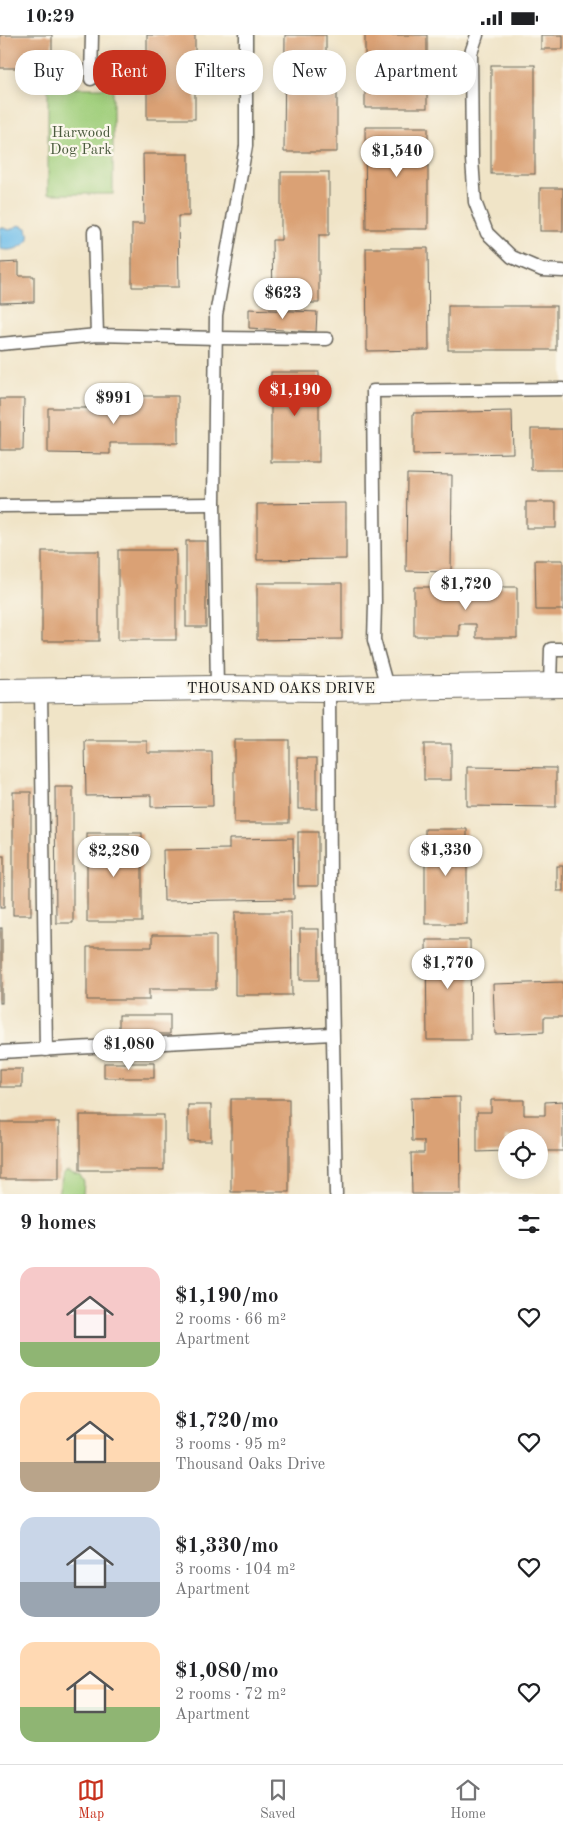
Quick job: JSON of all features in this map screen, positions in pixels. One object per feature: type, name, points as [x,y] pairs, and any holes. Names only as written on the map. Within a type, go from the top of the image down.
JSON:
[{"type":"street","name":"THOUSAND OAKS DRIVE","points":[[0,691],[217,688],[329,689],[557,685]]},
{"type":"lane","points":[[91,79],[92,35]]},
{"type":"lane","points":[[217,688],[214,504],[216,315],[246,146],[246,35]]},
{"type":"lane","points":[[477,35],[471,53],[472,159],[475,202],[487,233],[512,257],[542,269],[563,271]]},
{"type":"lane","points":[[94,232],[96,335]]},
{"type":"lane","points":[[0,344],[96,335],[328,339]]},
{"type":"lane","points":[[387,687],[374,640],[373,391],[563,389]]},
{"type":"lane","points":[[0,506],[214,504]]},
{"type":"lane","points":[[557,685],[551,649],[563,649]]},
{"type":"lane","points":[[329,689],[332,1034],[336,1194]]},
{"type":"lane","points":[[41,691],[46,1049]]},
{"type":"lane","points":[[0,1052],[332,1034]]},
{"type":"green space","name":"Harwood Dog Park","points":[[83,88],[93,88],[93,95],[113,95],[113,194],[48,194],[48,95],[83,95]]},
{"type":"green space","points":[[68,1171],[80,1175],[84,1182],[83,1194],[58,1194],[63,1173]]},
{"type":"water","points":[[19,225],[27,228],[29,239],[16,249],[0,249],[0,227],[10,230]]},
{"type":"building","points":[[0,35],[52,35],[52,50],[15,50],[15,68],[0,68]]},
{"type":"building","points":[[147,35],[195,35],[195,50],[176,50],[176,95],[195,95],[195,119],[147,119],[147,95],[166,95],[166,50],[147,50]]},
{"type":"building","points":[[285,35],[326,35],[326,50],[285,50]]},
{"type":"building","points":[[365,35],[427,35],[427,50],[365,50]]},
{"type":"building","points":[[541,35],[563,35],[563,49],[541,49]]},
{"type":"building","points":[[491,65],[535,65],[535,174],[491,174]]},
{"type":"building","points":[[284,95],[337,95],[337,152],[284,152]]},
{"type":"building","points":[[365,95],[427,95],[427,108],[365,108]]},
{"type":"building","points":[[365,127],[428,127],[428,229],[366,229]]},
{"type":"building","points":[[143,154],[189,154],[189,216],[178,216],[179,287],[132,287],[132,224],[144,224]]},
{"type":"building","points":[[281,172],[329,172],[329,235],[319,235],[319,303],[273,303],[272,240],[281,240]]},
{"type":"building","points":[[540,188],[563,188],[563,231],[540,231]]},
{"type":"building","points":[[366,248],[428,248],[429,350],[367,351]]},
{"type":"building","points":[[19,262],[19,276],[34,276],[34,302],[0,303],[0,263]]},
{"type":"building","points":[[448,306],[556,306],[556,350],[448,350]]},
{"type":"building","points":[[249,309],[317,312],[316,332],[249,328]]},
{"type":"building","points":[[271,372],[319,372],[319,462],[271,462]]},
{"type":"building","points":[[115,396],[178,396],[178,443],[110,443],[110,454],[48,453],[48,408],[115,408]]},
{"type":"building","points":[[0,399],[24,399],[23,450],[0,450]]},
{"type":"building","points":[[512,411],[513,453],[413,455],[413,413]]},
{"type":"building","points":[[531,429],[563,429],[563,470],[531,470]]},
{"type":"building","points":[[407,474],[452,475],[451,572],[406,571]]},
{"type":"building","points":[[526,502],[556,502],[556,528],[526,528]]},
{"type":"building","points":[[346,503],[346,559],[257,560],[257,504]]},
{"type":"building","points":[[186,541],[206,541],[206,627],[186,627]]},
{"type":"building","points":[[118,550],[176,550],[176,640],[118,640]]},
{"type":"building","points":[[42,551],[99,551],[99,641],[42,641]]},
{"type":"building","points":[[535,560],[563,560],[563,610],[536,610]]},
{"type":"building","points":[[257,583],[342,583],[342,639],[257,640]]},
{"type":"building","points":[[414,587],[517,587],[517,638],[476,638],[476,624],[459,624],[459,636],[414,636]]},
{"type":"building","points":[[234,740],[289,740],[289,823],[234,823]]},
{"type":"building","points":[[85,741],[147,741],[147,752],[212,752],[213,806],[151,807],[151,795],[86,796]]},
{"type":"building","points":[[424,744],[451,744],[451,780],[424,780]]},
{"type":"building","points":[[298,758],[317,758],[317,809],[298,809]]},
{"type":"building","points":[[467,767],[556,768],[556,807],[467,806]]},
{"type":"building","points":[[55,787],[73,787],[73,923],[56,923]]},
{"type":"building","points":[[13,792],[31,792],[31,915],[13,915]]},
{"type":"building","points":[[425,829],[467,829],[467,924],[425,924]]},
{"type":"building","points":[[298,832],[318,832],[318,886],[298,886]]},
{"type":"building","points":[[87,833],[142,833],[142,922],[87,922]]},
{"type":"building","points":[[293,838],[294,899],[164,901],[163,850],[229,849],[229,839]]},
{"type":"building","points":[[0,856],[4,856],[4,908],[0,908]]},
{"type":"building","points":[[557,866],[563,866],[563,891],[557,891]]},
{"type":"building","points":[[235,912],[291,912],[292,995],[235,995]]},
{"type":"building","points":[[0,928],[2,928],[2,1003],[0,1003]]},
{"type":"building","points":[[300,929],[319,929],[319,980],[300,980]]},
{"type":"building","points":[[152,935],[216,935],[216,989],[149,989],[149,1000],[87,1000],[87,947],[152,947]]},
{"type":"building","points":[[426,940],[470,940],[471,1040],[427,1040]]},
{"type":"building","points":[[563,982],[563,1017],[544,1017],[544,1032],[495,1034],[493,984]]},
{"type":"building","points":[[119,1015],[170,1015],[170,1034],[119,1034]]},
{"type":"building","points":[[104,1063],[154,1063],[154,1078],[104,1078]]},
{"type":"building","points":[[0,1069],[22,1069],[22,1087],[0,1087]]},
{"type":"building","points":[[460,1097],[461,1194],[412,1194],[411,1153],[424,1153],[424,1141],[412,1141],[411,1098]]},
{"type":"building","points":[[231,1099],[289,1099],[289,1192],[231,1192]]},
{"type":"building","points":[[491,1100],[524,1100],[524,1115],[545,1115],[545,1102],[563,1101],[563,1151],[548,1151],[548,1129],[498,1129],[498,1151],[477,1152],[477,1112],[491,1112]]},
{"type":"building","points":[[188,1105],[211,1105],[211,1141],[188,1141]]},
{"type":"building","points":[[80,1115],[164,1115],[164,1170],[80,1170]]},
{"type":"building","points":[[0,1122],[59,1122],[59,1179],[0,1179]]}]
